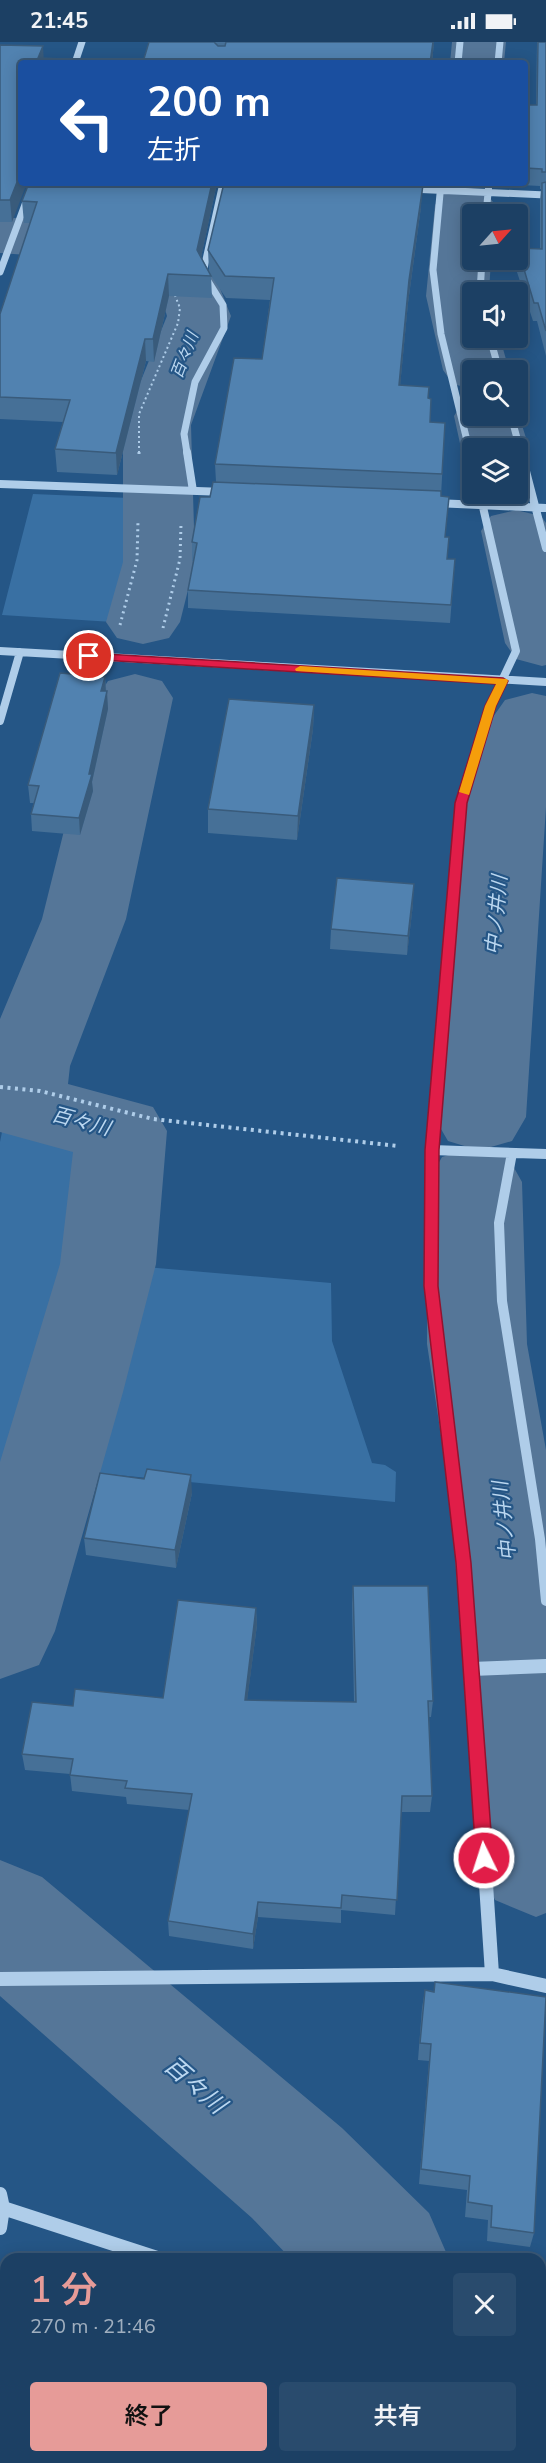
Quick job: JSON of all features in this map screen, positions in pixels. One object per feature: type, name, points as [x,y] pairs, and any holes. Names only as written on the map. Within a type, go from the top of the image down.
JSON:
[{"type":"street","points":[[76,60],[82,42]]},
{"type":"street","points":[[458,60],[460,42]]},
{"type":"street","points":[[498,60],[500,42]]},
{"type":"street","points":[[0,272],[6,246],[16,229],[32,186]]},
{"type":"street","points":[[193,490],[184,434],[188,412],[195,382],[224,328],[223,305],[203,273],[222,186]]},
{"type":"street","points":[[487,204],[489,186]]},
{"type":"street","points":[[441,187],[433,270],[441,334],[466,438]]},
{"type":"street","points":[[405,189],[441,187],[546,195]]},
{"type":"street","points":[[514,426],[546,548]]},
{"type":"street","points":[[0,484],[239,493]]},
{"type":"street","points":[[425,503],[546,508]]},
{"type":"street","points":[[483,506],[516,651],[490,706],[461,803],[432,1150],[431,1286],[462,1552],[492,1974]]},
{"type":"street","points":[[0,651],[546,682]]},
{"type":"street","points":[[0,721],[20,652]]},
{"type":"street","points":[[432,1150],[546,1154]]},
{"type":"street","points":[[512,1153],[499,1223],[502,1300],[540,1539],[546,1601]]},
{"type":"street","points":[[472,1669],[541,1666]]},
{"type":"street","points":[[0,1978],[492,1974],[546,1986]]},
{"type":"street","points":[[0,2228],[1,2201],[144,2253]]},
{"type":"path","points":[[119,629],[137,560],[144,489],[139,414],[178,323],[180,308],[168,287]]},
{"type":"path","points":[[162,632],[180,559],[182,490]]},
{"type":"path","points":[[0,1087],[40,1091],[153,1119],[432,1150]]},
{"type":"shaded area","points":[[33,494],[129,498],[129,561],[113,622],[2,615]]},
{"type":"shaded area","points":[[0,1096],[3,1096],[15,1115],[103,1139],[85,1275],[0,1553],[0,1142],[2,1132]]},
{"type":"shaded area","points":[[134,1266],[331,1283],[332,1341],[372,1463],[385,1465],[396,1472],[395,1502],[87,1472]]},
{"type":"building","points":[[149,42],[214,42],[218,46],[225,46],[226,42],[433,42],[430,60],[144,60]]},
{"type":"building","points":[[538,42],[546,42],[546,172],[542,172],[542,169],[528,168],[528,105],[537,105]]},
{"type":"building","points":[[0,45],[43,46],[38,58],[90,60],[18,60],[18,180],[10,200],[0,200]]},
{"type":"building","points":[[546,182],[546,331],[538,303],[534,303],[524,270],[528,270],[528,248],[542,249],[542,183]]},
{"type":"building","points":[[28,186],[211,186],[197,250],[211,276],[168,274],[153,339],[145,339],[116,453],[55,449],[70,400],[0,397],[0,314],[37,202],[22,201]]},
{"type":"building","points":[[223,186],[423,186],[409,280],[399,385],[429,387],[430,422],[445,423],[442,474],[215,464],[234,358],[262,359],[274,278],[225,276],[208,250]]},
{"type":"building","points":[[213,482],[441,491],[441,496],[449,497],[445,537],[449,537],[447,559],[455,559],[451,605],[188,590],[197,543],[192,542],[200,497],[210,497]]},
{"type":"building","points":[[60,673],[105,677],[101,691],[107,691],[89,774],[92,774],[79,818],[31,814],[39,786],[28,785]]},
{"type":"building","points":[[229,699],[314,705],[298,816],[208,809]]},
{"type":"building","points":[[337,878],[414,884],[408,936],[331,929]]},
{"type":"building","points":[[147,1469],[191,1475],[175,1550],[84,1538],[100,1473],[144,1479]]},
{"type":"building","points":[[353,1586],[428,1586],[433,1701],[428,1701],[432,1796],[402,1796],[397,1900],[342,1895],[341,1908],[258,1902],[253,1934],[168,1921],[192,1794],[125,1788],[127,1781],[70,1775],[73,1759],[22,1754],[32,1702],[73,1706],[75,1689],[163,1698],[178,1600],[256,1608],[245,1700],[356,1702]]},
{"type":"building","points":[[435,1982],[546,1997],[534,2233],[491,2227],[492,2206],[468,2202],[470,2176],[421,2169],[431,2044],[420,2043],[425,1990],[434,1992]]},
{"type":"waterway","name":"中ノ井川","points":[[477,60],[479,42]]},
{"type":"waterway","name":"百々川","points":[[0,235],[102,242],[155,260],[188,285],[199,316],[157,425],[159,562],[143,622]]},
{"type":"waterway","name":"中ノ井川","points":[[462,239],[457,296],[473,360]]},
{"type":"waterway","name":"中ノ井川","points":[[490,426],[492,438]]},
{"type":"waterway","name":"中ノ井川","points":[[516,531],[542,643]]},
{"type":"waterway","name":"百々川","points":[[0,1631],[73,1392],[108,1264],[121,1131],[21,1105],[25,1066],[84,919],[135,698]]},
{"type":"waterway","name":"中ノ井川","points":[[480,1117],[504,813],[532,717]]},
{"type":"waterway","name":"中ノ井川","points":[[475,1182],[477,1344],[503,1501],[536,1861]]},
{"type":"waterway","name":"百々川","points":[[0,1918],[297,2173],[377,2253]]},
{"type":"slow traffic","points":[[300,669],[503,681],[490,706],[464,792]]},
{"type":"route","points":[[89,656],[503,681],[490,706],[461,803],[432,1150],[431,1286],[464,1563],[484,1858]]}]
